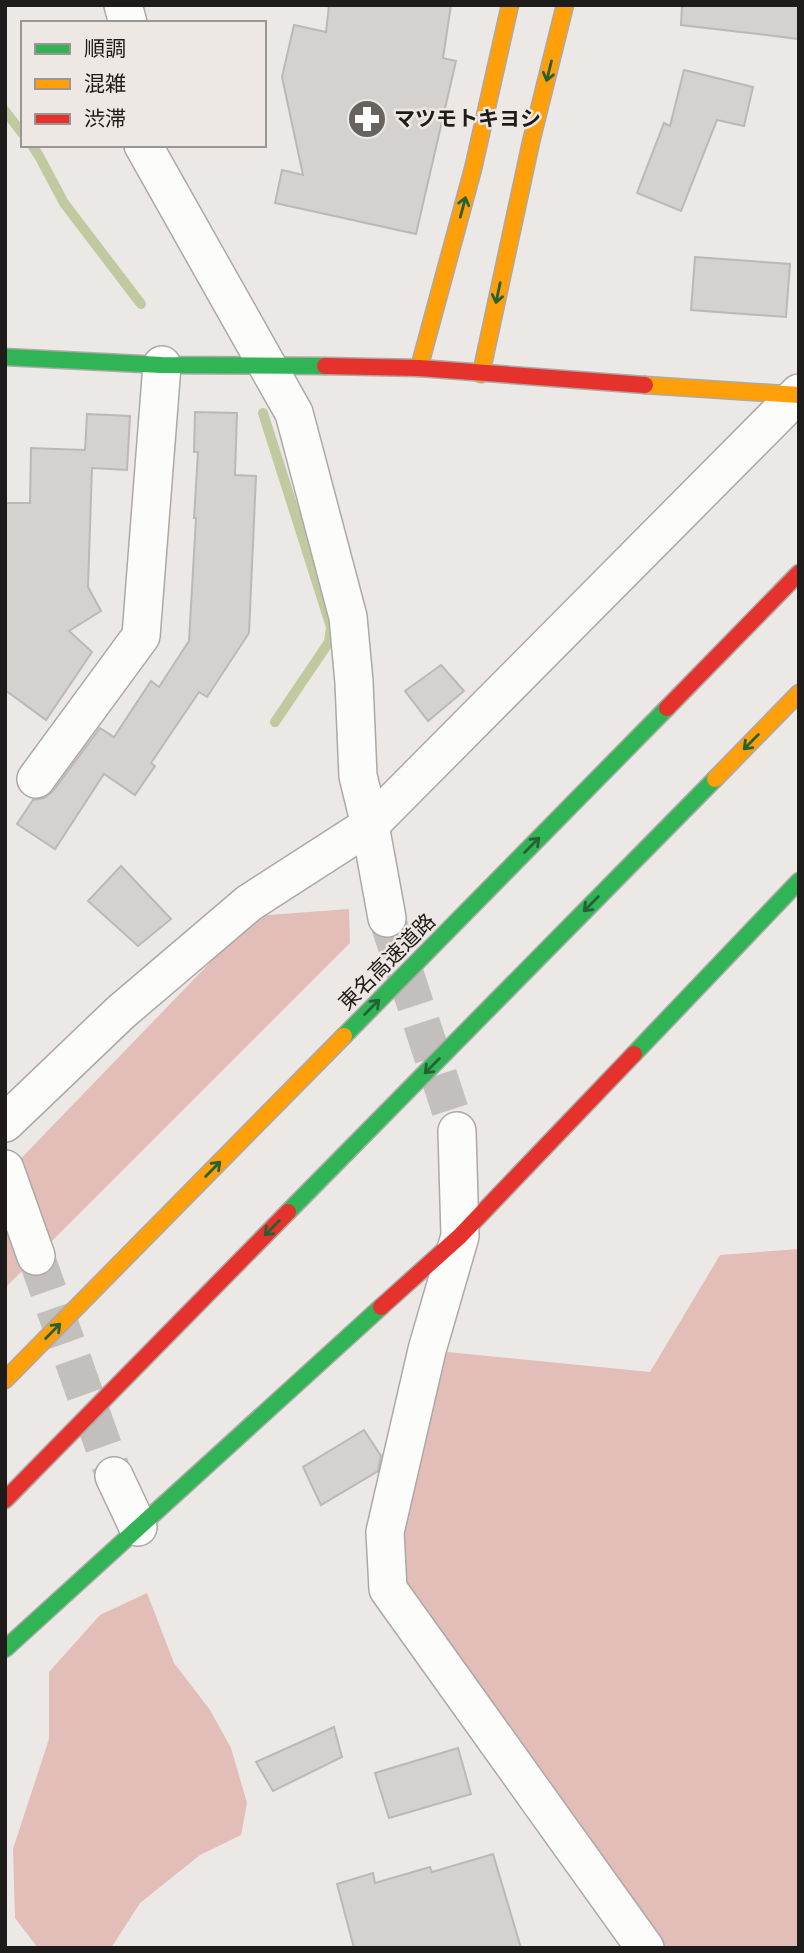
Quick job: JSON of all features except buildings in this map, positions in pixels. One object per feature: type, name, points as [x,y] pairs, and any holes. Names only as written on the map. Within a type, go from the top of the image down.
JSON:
[{"type":"main road","points":[[419,368],[474,169],[510,5]]},
{"type":"main road","points":[[481,374],[531,142],[565,5]]},
{"type":"main road","points":[[5,357],[162,365],[267,364],[419,368],[798,395]]},
{"type":"main road","name":"東名高速道路","points":[[5,1380],[799,573]]},
{"type":"main road","points":[[5,1500],[799,693]]},
{"type":"main road","points":[[5,1649],[460,1236],[799,881]]},
{"type":"street","points":[[144,147],[294,413],[348,617],[358,776],[387,918]]},
{"type":"street","points":[[36,779],[141,636],[162,365]]},
{"type":"street","points":[[5,1123],[121,1012],[248,903],[370,825],[798,395]]},
{"type":"street","points":[[457,1131],[460,1236],[427,1350],[385,1532],[388,1590],[645,1948]]},
{"type":"street","points":[[5,1169],[36,1256]]},
{"type":"street","points":[[114,1476],[138,1527]]},
{"type":"shaded area","points":[[349,909],[350,943],[5,1288],[5,1175],[255,916]]},
{"type":"shaded area","points":[[799,1249],[799,1948],[640,1948],[387,1567],[427,1350],[650,1372],[720,1255]]},
{"type":"shaded area","points":[[147,1593],[174,1663],[210,1710],[231,1748],[247,1803],[241,1835],[200,1855],[140,1903],[111,1948],[38,1948],[15,1918],[13,1849],[49,1739],[49,1672],[100,1615]]},
{"type":"waterway","points":[[5,111],[21,131]]},
{"type":"waterway","points":[[33,147],[64,203],[141,304]]},
{"type":"waterway","points":[[263,413],[331,627],[329,642],[275,722]]},
{"type":"tunnel","points":[[387,918],[457,1131]]},
{"type":"tunnel","points":[[36,1256],[114,1476]]},
{"type":"traffic: fast","points":[[5,357],[162,365],[325,366]]},
{"type":"traffic: fast","points":[[344,1036],[667,708]]},
{"type":"traffic: fast","points":[[288,1212],[715,779]]},
{"type":"traffic: fast","points":[[634,1054],[799,881]]},
{"type":"traffic: fast","points":[[5,1649],[381,1307]]},
{"type":"traffic: slow","points":[[419,368],[473,169],[510,5]]},
{"type":"traffic: slow","points":[[481,374],[531,142],[565,5]]},
{"type":"traffic: slow","points":[[645,385],[799,395]]},
{"type":"traffic: slow","points":[[715,779],[799,693]]},
{"type":"traffic: slow","points":[[5,1380],[344,1036]]},
{"type":"traffic: jam","points":[[325,366],[419,368],[645,385]]},
{"type":"traffic: jam","points":[[667,708],[799,573]]},
{"type":"traffic: jam","points":[[381,1307],[460,1236],[634,1054]]},
{"type":"traffic: jam","points":[[5,1500],[288,1212]]},
{"type":"place","name":"マツモトキヨシ","points":[[367,119]]}]
